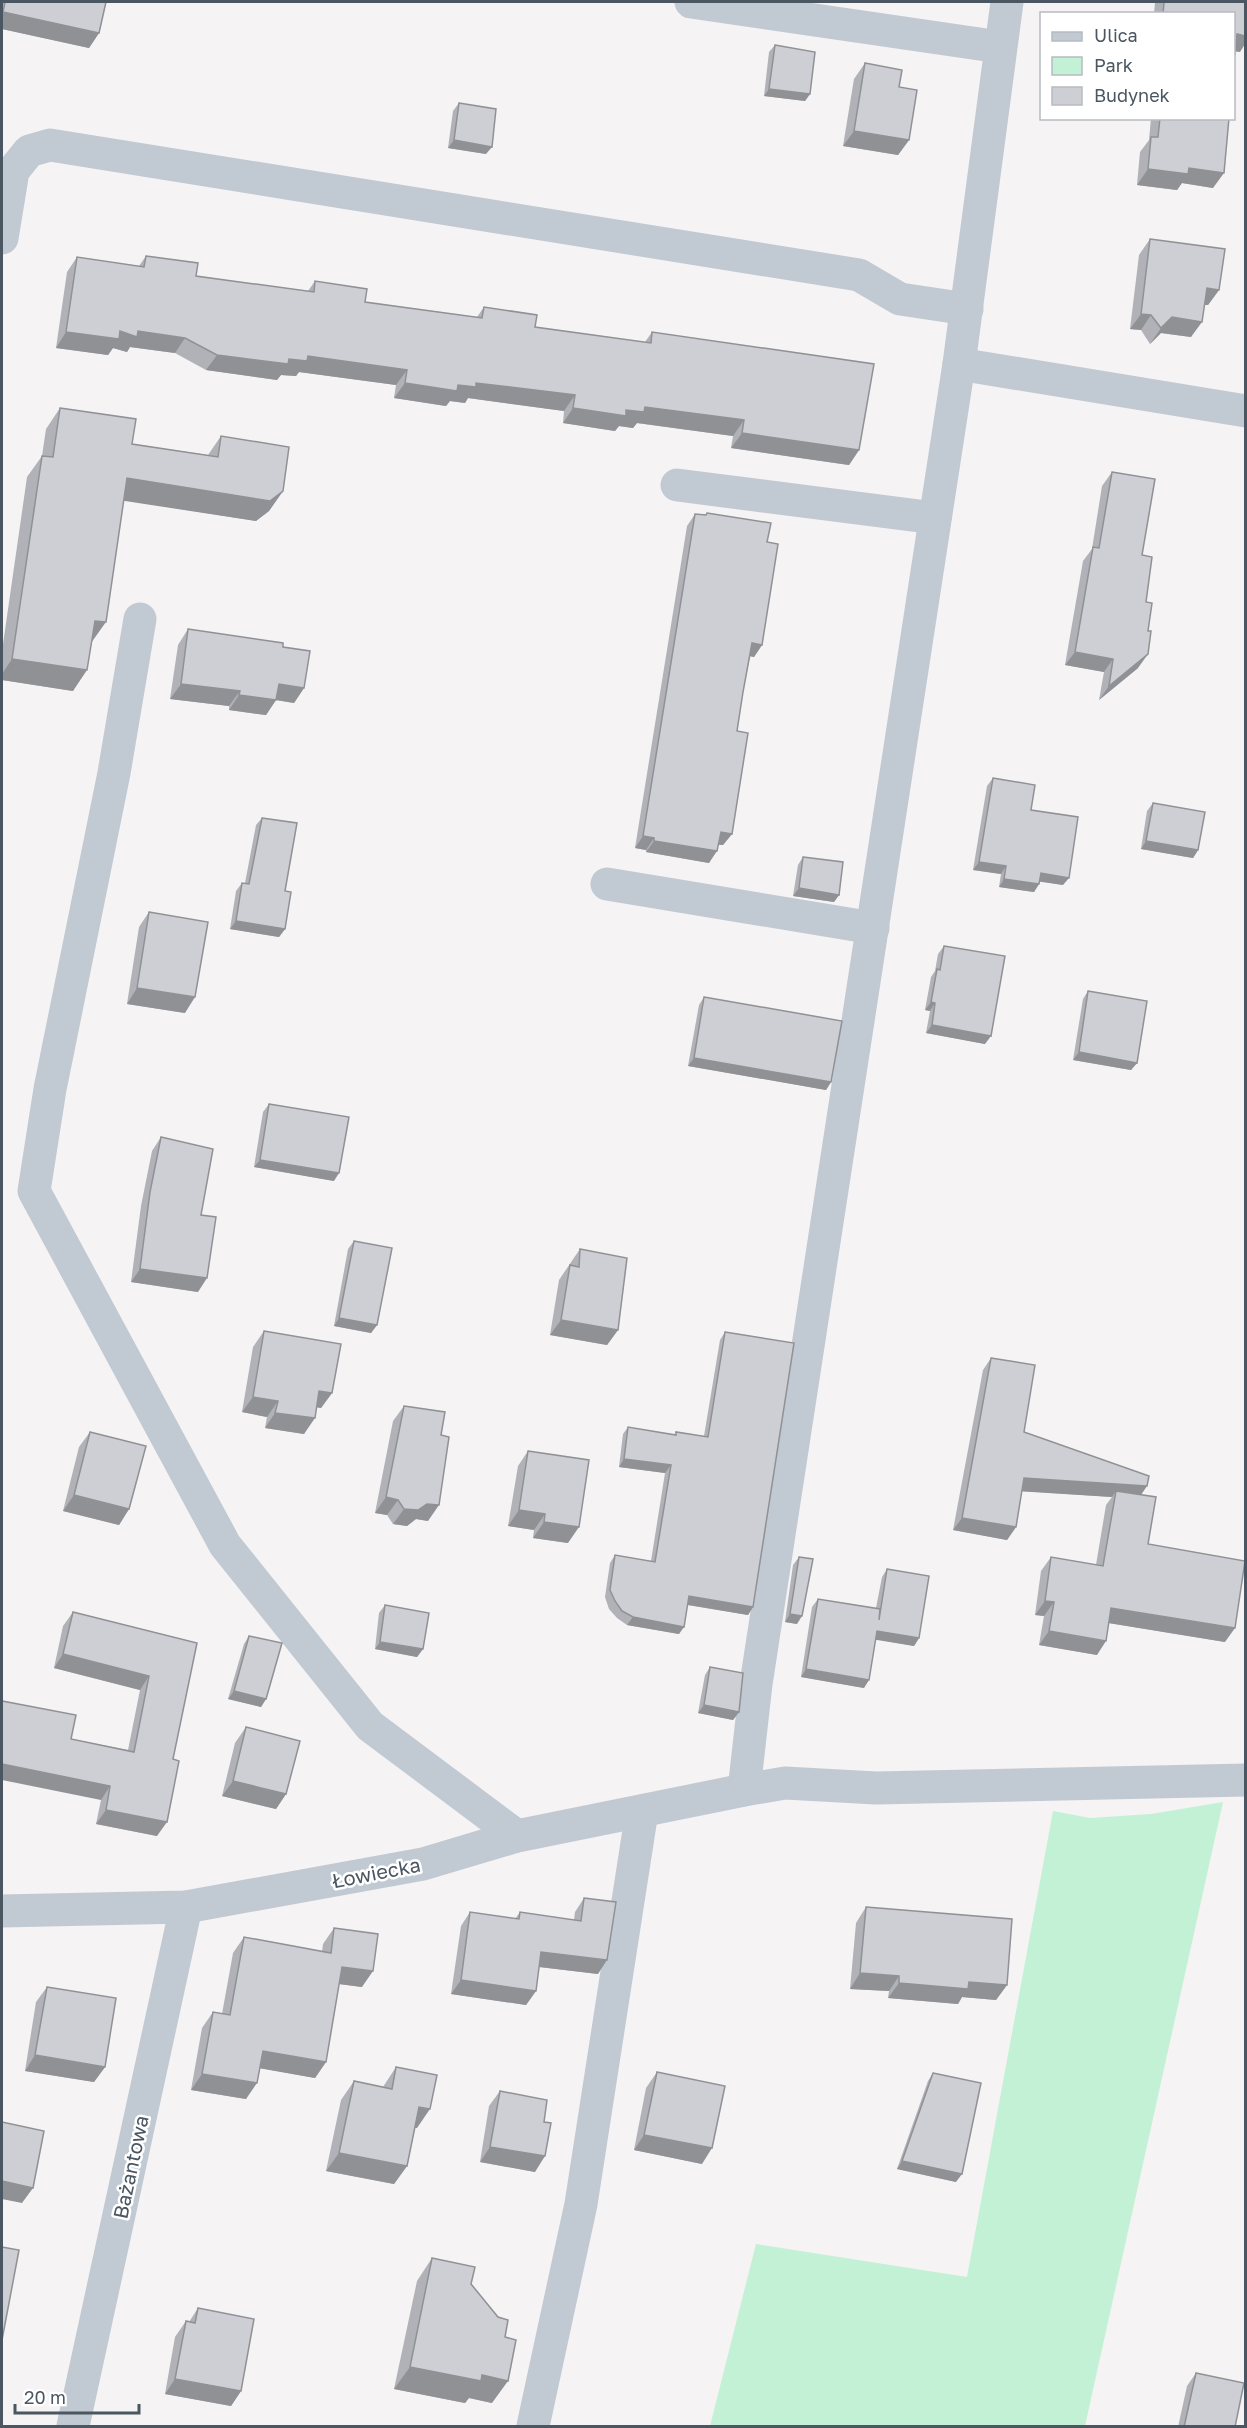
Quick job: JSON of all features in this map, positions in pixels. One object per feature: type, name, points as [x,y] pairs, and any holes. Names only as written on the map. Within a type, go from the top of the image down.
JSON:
[{"type":"street","points":[[691,2],[1000,47]]},
{"type":"street","points":[[744,1790],[756,1684],[959,364],[1006,2]]},
{"type":"street","points":[[2,238],[13,171],[29,151],[50,145],[860,275],[900,299],[966,309]]},
{"type":"street","points":[[959,364],[1245,411]]},
{"type":"street","points":[[677,484],[935,518]]},
{"type":"street","points":[[140,619],[114,773],[50,1089],[34,1191],[225,1545],[370,1726],[517,1836]]},
{"type":"street","points":[[608,884],[873,928]]},
{"type":"street","name":"Łowiecka","points":[[2,1911],[186,1907],[423,1864],[517,1836],[784,1783],[876,1788],[1245,1780]]},
{"type":"street","points":[[533,2427],[581,2204],[642,1811]]},
{"type":"street","name":"Bażantowa","points":[[73,2427],[186,1907]]},
{"type":"green space","points":[[1223,1802],[1085,2426],[710,2426],[756,2244],[967,2277],[1053,1811],[1090,1818],[1151,1814]]},
{"type":"building","points":[[5,2],[106,2],[99,33],[3,12]]},
{"type":"building","points":[[1164,2],[1245,2],[1245,36],[1237,34],[1235,52],[1235,12],[1163,12]]},
{"type":"building","points":[[775,45],[815,52],[810,94],[769,89]]},
{"type":"building","points":[[865,63],[902,70],[899,87],[917,90],[909,140],[854,131]]},
{"type":"building","points":[[459,103],[496,109],[492,147],[454,140]]},
{"type":"building","points":[[1160,120],[1229,120],[1224,173],[1189,168],[1188,174],[1148,169],[1151,137],[1158,137]]},
{"type":"building","points":[[1150,239],[1225,249],[1219,290],[1207,288],[1202,322],[1172,317],[1161,328],[1151,315],[1141,314]]},
{"type":"building","points":[[146,256],[198,263],[196,276],[314,292],[315,281],[367,289],[365,302],[482,318],[484,307],[537,315],[535,327],[651,343],[652,332],[874,364],[859,450],[742,433],[744,420],[645,407],[644,412],[626,410],[626,416],[573,408],[575,395],[476,383],[476,387],[458,385],[457,391],[405,383],[407,370],[308,356],[307,361],[289,359],[288,364],[217,355],[185,338],[138,331],[137,337],[120,331],[119,339],[66,332],[77,257],[144,267]]},
{"type":"building","points":[[60,408],[136,419],[132,444],[218,457],[221,436],[289,447],[283,491],[270,501],[127,478],[106,622],[95,621],[87,670],[12,659],[42,456],[53,457]]},
{"type":"building","points":[[1112,472],[1155,479],[1142,555],[1152,557],[1146,602],[1152,603],[1148,654],[1109,686],[1113,659],[1075,652],[1093,547],[1099,548]]},
{"type":"building","points":[[707,513],[771,523],[767,542],[778,544],[762,645],[752,643],[743,692],[737,731],[748,733],[732,834],[721,832],[717,851],[654,841],[654,838],[643,836],[695,514],[706,515]]},
{"type":"building","points":[[188,629],[283,643],[283,647],[310,651],[304,688],[279,684],[276,700],[239,695],[240,691],[181,684]]},
{"type":"building","points":[[993,778],[1035,785],[1031,810],[1078,817],[1069,878],[1041,873],[1039,884],[1004,879],[1006,866],[979,862]]},
{"type":"building","points":[[1153,803],[1205,812],[1198,850],[1146,841]]},
{"type":"building","points":[[262,818],[297,823],[285,891],[291,892],[285,929],[236,921],[242,883],[249,884]]},
{"type":"building","points":[[803,857],[843,862],[839,895],[799,888]]},
{"type":"building","points":[[149,912],[208,922],[195,997],[137,988]]},
{"type":"building","points":[[944,946],[1005,956],[991,1036],[932,1025],[935,1003],[931,1002]]},
{"type":"building","points":[[1088,991],[1147,1001],[1137,1063],[1079,1052]]},
{"type":"building","points":[[704,997],[842,1021],[831,1082],[694,1058]]},
{"type":"building","points":[[269,1104],[349,1117],[339,1173],[260,1160]]},
{"type":"building","points":[[161,1137],[213,1149],[201,1215],[216,1217],[207,1278],[140,1269],[150,1192]]},
{"type":"building","points":[[354,1241],[392,1248],[377,1325],[339,1318]]},
{"type":"building","points":[[580,1249],[627,1258],[618,1330],[561,1320],[570,1265],[579,1267]]},
{"type":"building","points":[[264,1331],[341,1344],[332,1393],[319,1391],[315,1418],[275,1413],[278,1401],[253,1397]]},
{"type":"building","points":[[725,1332],[794,1343],[753,1607],[689,1596],[684,1627],[633,1617],[622,1611],[610,1590],[615,1555],[655,1562],[671,1465],[624,1459],[628,1427],[676,1435],[676,1432],[708,1437]]},
{"type":"building","points":[[991,1358],[1035,1365],[1024,1432],[1149,1476],[1147,1486],[1024,1478],[1016,1527],[962,1518]]},
{"type":"building","points":[[404,1406],[445,1412],[441,1435],[449,1437],[439,1505],[427,1504],[418,1510],[404,1509],[398,1500],[386,1497]]},
{"type":"building","points":[[90,1432],[146,1446],[129,1509],[74,1495]]},
{"type":"building","points":[[528,1451],[589,1460],[579,1527],[544,1522],[545,1514],[519,1510]]},
{"type":"building","points":[[1116,1491],[1156,1497],[1148,1544],[1245,1561],[1235,1628],[1111,1608],[1106,1641],[1049,1631],[1054,1602],[1045,1601],[1051,1557],[1103,1566]]},
{"type":"building","points":[[799,1557],[813,1559],[802,1616],[790,1614]]},
{"type":"building","points":[[887,1569],[929,1576],[919,1638],[877,1631],[869,1680],[806,1669],[818,1599],[880,1609],[879,1620]]},
{"type":"building","points":[[385,1605],[429,1613],[423,1649],[380,1642]]},
{"type":"building","points":[[73,1612],[197,1643],[173,1759],[179,1761],[167,1822],[106,1810],[110,1786],[2,1764],[2,1701],[76,1715],[71,1739],[134,1752],[149,1676],[63,1654]]},
{"type":"building","points":[[249,1636],[282,1643],[266,1699],[234,1691]]},
{"type":"building","points":[[710,1667],[743,1673],[739,1712],[704,1705]]},
{"type":"building","points":[[246,1727],[300,1741],[286,1794],[233,1781]]},
{"type":"building","points":[[584,1898],[616,1902],[607,1960],[541,1952],[536,1991],[461,1980],[470,1912],[519,1919],[520,1912],[581,1921]]},
{"type":"building","points":[[866,1907],[1012,1919],[1007,1985],[969,1982],[968,1989],[899,1983],[899,1976],[860,1973]]},
{"type":"building","points":[[334,1928],[378,1934],[373,1971],[342,1967],[326,2062],[263,2051],[257,2083],[202,2074],[213,2012],[230,2015],[244,1937],[331,1953]]},
{"type":"building","points":[[47,1987],[116,1998],[105,2067],[35,2055]]},
{"type":"building","points":[[396,2067],[437,2075],[430,2109],[419,2107],[407,2166],[339,2153],[354,2081],[392,2089]]},
{"type":"building","points":[[657,2072],[725,2086],[712,2148],[644,2135]]},
{"type":"building","points":[[933,2073],[981,2083],[962,2174],[902,2161]]},
{"type":"building","points":[[500,2091],[547,2100],[544,2122],[551,2123],[545,2156],[490,2147]]},
{"type":"building","points":[[2,2122],[44,2131],[33,2188],[2,2181]]},
{"type":"building","points":[[2,2247],[19,2250],[2,2340]]},
{"type":"building","points":[[432,2258],[475,2267],[471,2284],[498,2317],[508,2320],[505,2337],[516,2340],[508,2381],[482,2375],[481,2381],[410,2367]]},
{"type":"building","points":[[198,2308],[254,2319],[241,2391],[175,2379],[186,2321],[195,2323]]},
{"type":"building","points":[[1196,2373],[1244,2383],[1235,2427],[1184,2427]]}]
